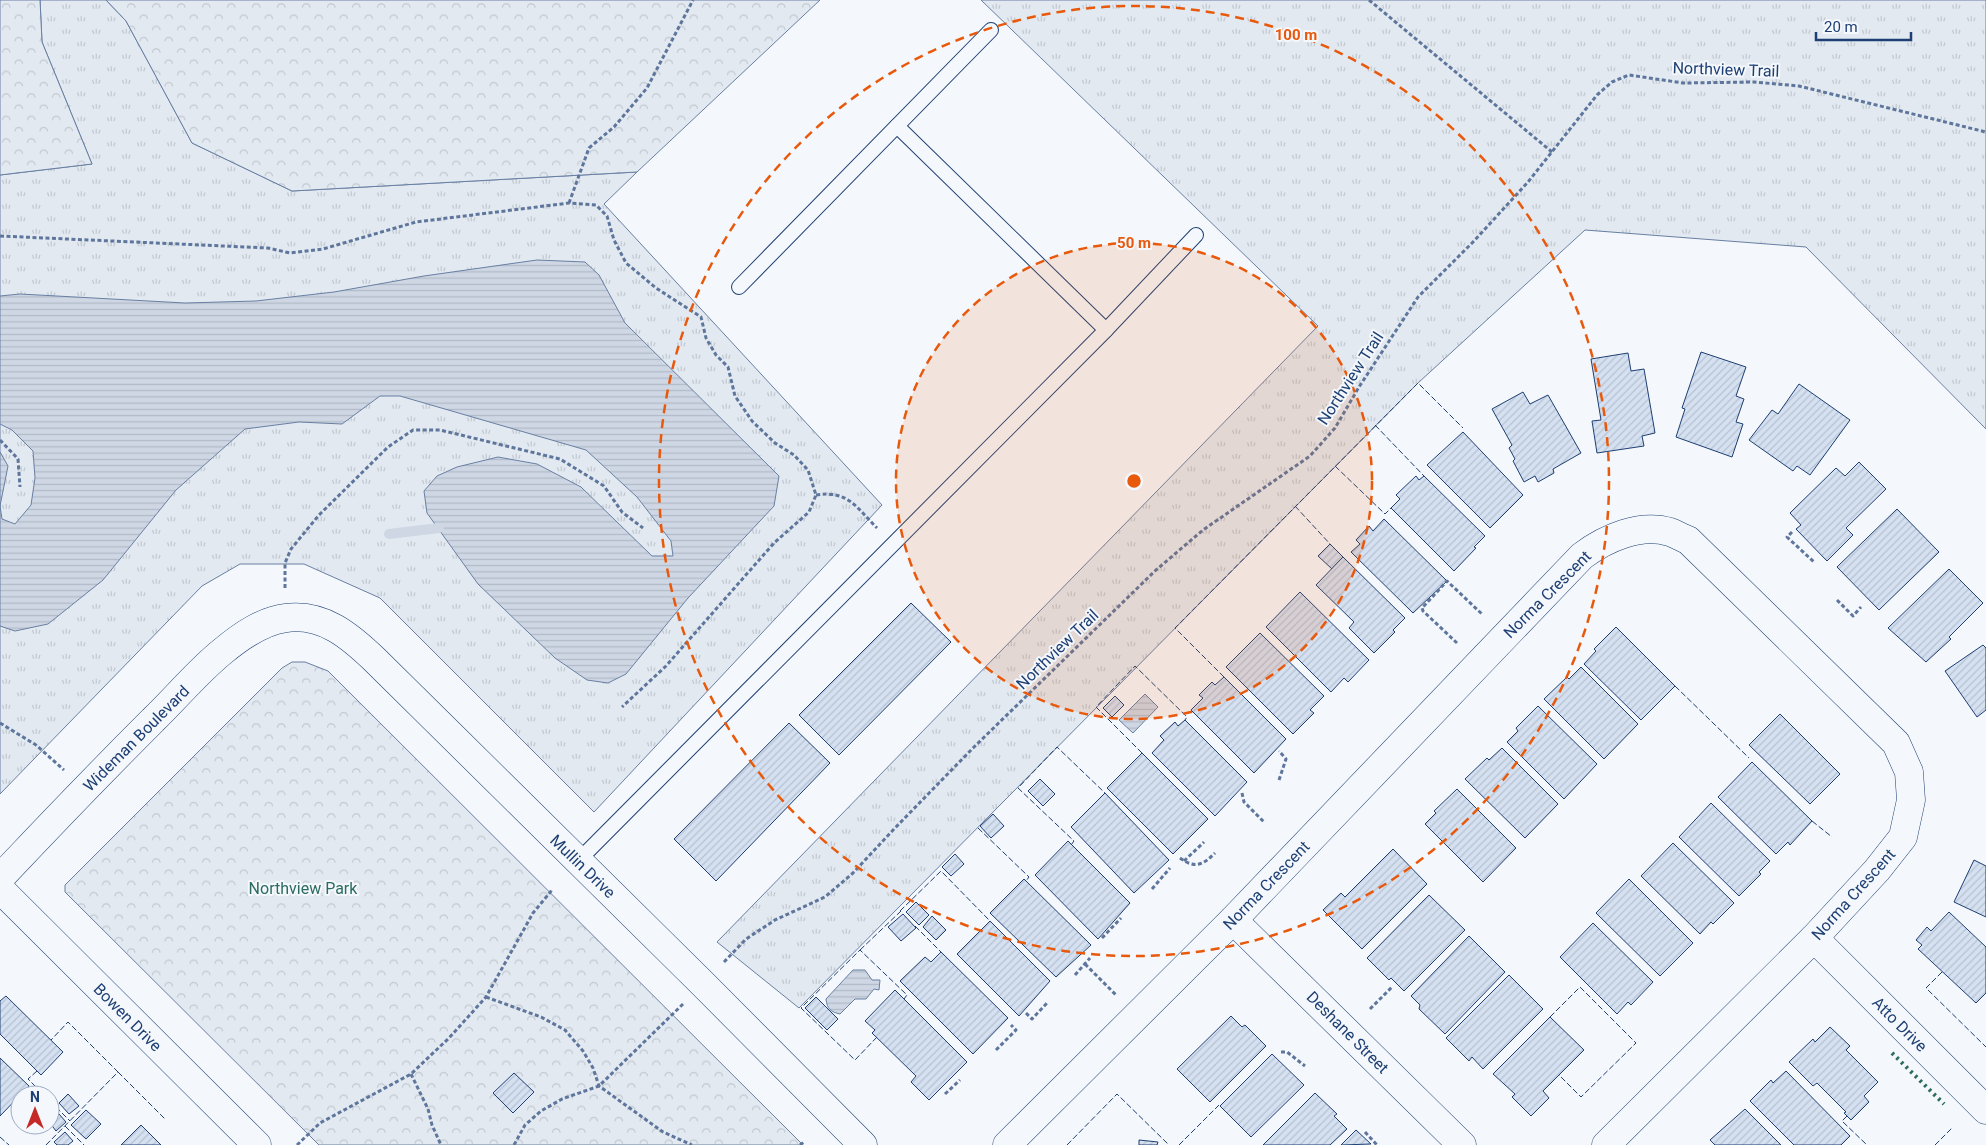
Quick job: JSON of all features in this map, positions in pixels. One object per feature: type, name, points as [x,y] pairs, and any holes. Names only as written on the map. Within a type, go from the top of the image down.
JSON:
[{"type":"street","name":"Norma Crescent","points":[[1007,1145],[1233,920],[1582,556],[1599,544],[1635,531],[1652,530],[1670,532],[1688,540],[1896,743],[1909,772],[1911,800],[1903,837],[1877,870],[1814,938],[1606,1145]]},
{"type":"street","name":"Mullin Drive","points":[[286,618],[307,618],[327,624],[352,639],[703,984],[863,1145]]},
{"type":"street","name":"Wideman Boulevard","points":[[0,878],[85,789],[222,652],[248,632],[266,623],[286,618]]},
{"type":"street","name":"Bowen Drive","points":[[0,889],[257,1145]]},
{"type":"street","name":"Deshane Street","points":[[1233,920],[1462,1145]]},
{"type":"street","name":"Atto Drive","points":[[1814,938],[1986,1110]]},
{"type":"lane","points":[[739,287],[991,30]]},
{"type":"lane","points":[[897,126],[1106,330]]},
{"type":"lane","points":[[578,862],[1106,330],[1196,235]]},
{"type":"path","points":[[569,203],[589,148],[614,127],[647,88],[693,0]]},
{"type":"path","points":[[1369,0],[1552,152]]},
{"type":"path","name":"Northview Trail","points":[[599,1086],[746,939],[775,920],[825,897],[854,873],[968,754],[1156,570],[1203,530],[1310,456],[1335,428],[1359,387],[1418,297],[1474,241],[1528,182],[1598,94],[1612,82],[1628,75],[1683,83],[1754,82],[1798,86],[1986,132]]},
{"type":"path","points":[[0,236],[268,248],[290,253],[323,249],[416,222],[569,203],[596,205],[607,216],[614,240],[626,263],[656,288],[701,317],[706,338],[716,355],[728,367],[735,396],[752,421],[775,444],[794,454],[808,470],[816,495],[809,512],[774,543],[666,666],[622,707]]},
{"type":"path","points":[[286,618],[285,563],[291,549],[319,515],[388,447],[413,430],[440,430],[560,459],[604,486],[622,512],[643,528]]},
{"type":"path","points":[[0,440],[18,459],[20,487]]},
{"type":"path","points":[[816,495],[831,492],[846,497],[894,544]]},
{"type":"path","points":[[1792,532],[1787,537],[1814,562]]},
{"type":"path","points":[[1479,664],[1423,611],[1422,608],[1447,581],[1505,637]]},
{"type":"path","points":[[1837,600],[1853,616],[1861,607]]},
{"type":"path","points":[[0,722],[36,745],[85,789]]},
{"type":"path","points":[[1279,751],[1286,759],[1279,780]]},
{"type":"path","points":[[1242,793],[1244,802],[1264,822]]},
{"type":"path","points":[[1184,862],[1204,842]]},
{"type":"path","points":[[1180,858],[1188,864],[1198,865],[1206,862],[1215,853]]},
{"type":"path","points":[[1152,889],[1170,868]]},
{"type":"path","points":[[297,1145],[320,1123],[411,1074],[449,1038],[486,997],[533,913],[552,890]]},
{"type":"path","points":[[1102,938],[1121,918]]},
{"type":"path","points":[[1075,975],[1090,958]]},
{"type":"path","points":[[1085,964],[1137,1016]]},
{"type":"path","points":[[1370,1009],[1392,986]]},
{"type":"path","points":[[486,997],[541,1017],[564,1030],[582,1051],[592,1068],[599,1086],[663,1132],[692,1145]]},
{"type":"path","points":[[1026,1013],[1032,1019],[1048,1002]]},
{"type":"path","points":[[996,1050],[1016,1030],[1011,1025]]},
{"type":"path","points":[[1280,1052],[1287,1052],[1306,1066]]},
{"type":"path","points":[[411,1074],[428,1108],[432,1125],[442,1145]]},
{"type":"path","points":[[945,1094],[960,1080]]},
{"type":"path","points":[[514,1145],[525,1125],[542,1111],[562,1099],[599,1086]]},
{"type":"path","points":[[1364,1132],[1377,1145]]},
{"type":"path","points":[[800,1145],[804,1142]]},
{"type":"green space","points":[[0,0],[40,0],[42,42],[92,164],[0,175]]},
{"type":"green space","points":[[40,0],[106,0],[126,21],[192,143],[292,191],[637,172],[604,204],[882,505],[594,812],[380,598],[304,564],[240,564],[202,586],[0,794],[0,175],[92,164],[42,42]]},
{"type":"green space","points":[[106,0],[820,0],[637,172],[292,191],[192,143],[126,21]]},
{"type":"green space","points":[[981,0],[1986,0],[1986,429],[1806,247],[1585,230],[1418,383],[799,1008],[717,942],[1318,326]]},
{"type":"green space","name":"Northview Park","points":[[292,662],[305,662],[328,671],[803,1145],[319,1145],[65,892],[65,885],[282,668]]},
{"type":"shaded area","points":[[537,260],[585,262],[599,275],[625,323],[779,476],[774,506],[688,598],[626,674],[608,683],[587,680],[555,658],[478,584],[427,513],[424,491],[437,476],[457,467],[498,457],[537,464],[581,487],[652,556],[673,556],[671,541],[637,497],[586,450],[400,396],[380,396],[342,424],[299,422],[245,429],[176,490],[103,580],[48,624],[15,631],[0,626],[0,506],[2,519],[15,524],[31,505],[35,478],[33,451],[12,430],[0,424],[0,296],[20,294],[185,303],[256,301],[334,292],[424,276]]},
{"type":"shaded area","points":[[0,452],[8,466],[0,506]]},
{"type":"shaded area","points":[[1145,694],[1158,707],[1133,733],[1119,720]]},
{"type":"shaded area","points":[[853,970],[865,970],[872,980],[880,980],[879,990],[874,989],[866,999],[855,999],[840,1014],[830,1010],[826,999]]},
{"type":"building","points":[[1701,352],[1746,367],[1736,396],[1744,399],[1736,422],[1743,424],[1732,457],[1676,437],[1685,409],[1682,408]]},
{"type":"building","points":[[1628,353],[1631,371],[1644,369],[1655,433],[1642,436],[1644,446],[1597,453],[1592,421],[1601,420],[1591,359]]},
{"type":"building","points":[[1799,384],[1850,420],[1810,475],[1797,466],[1793,471],[1749,440],[1772,410],[1778,414]]},
{"type":"building","points":[[1523,392],[1530,404],[1548,395],[1581,453],[1553,469],[1554,473],[1538,482],[1535,476],[1524,482],[1513,461],[1515,459],[1509,448],[1512,445],[1492,409]]},
{"type":"building","points":[[1463,432],[1523,495],[1490,528],[1427,465]]},
{"type":"building","points":[[1859,462],[1886,489],[1846,528],[1853,535],[1827,561],[1796,529],[1801,525],[1790,513],[1836,468],[1845,476]]},
{"type":"building","points":[[1416,476],[1419,480],[1424,476],[1485,536],[1454,571],[1391,508],[1400,499],[1396,495]]},
{"type":"building","points":[[1897,509],[1939,552],[1879,610],[1837,567]]},
{"type":"building","points":[[1384,519],[1447,581],[1413,613],[1351,552],[1360,544],[1356,540],[1369,526],[1373,531]]},
{"type":"building","points":[[1330,544],[1343,557],[1332,569],[1318,556]]},
{"type":"building","points":[[1343,557],[1405,618],[1393,630],[1395,632],[1374,653],[1349,628],[1354,622],[1316,585]]},
{"type":"building","points":[[1949,569],[1983,603],[1949,637],[1951,639],[1926,662],[1888,628]]},
{"type":"building","points":[[1300,592],[1369,660],[1348,682],[1344,678],[1331,692],[1266,627]]},
{"type":"building","points":[[911,603],[951,642],[839,755],[799,715]]},
{"type":"building","points":[[1616,627],[1675,686],[1641,720],[1584,664],[1596,651],[1594,649]]},
{"type":"building","points":[[1260,633],[1324,696],[1310,710],[1314,713],[1293,734],[1226,667]]},
{"type":"building","points":[[1983,645],[1986,648],[1986,710],[1977,717],[1945,671]]},
{"type":"building","points":[[1581,667],[1638,724],[1604,759],[1544,699],[1567,677],[1569,679]]},
{"type":"building","points":[[1224,677],[1286,739],[1254,773],[1191,710],[1203,698],[1199,695],[1212,682],[1215,685]]},
{"type":"building","points":[[1115,696],[1124,705],[1112,717],[1103,708]]},
{"type":"building","points":[[1538,706],[1597,764],[1564,799],[1507,742],[1518,731],[1516,728]]},
{"type":"building","points":[[1780,714],[1840,774],[1810,804],[1749,745]]},
{"type":"building","points":[[1185,720],[1247,782],[1215,816],[1152,753],[1164,740],[1160,736],[1175,722],[1178,726]]},
{"type":"building","points":[[789,723],[830,763],[716,881],[674,839]]},
{"type":"building","points":[[1502,748],[1558,804],[1525,838],[1465,779],[1487,758],[1489,760]]},
{"type":"building","points":[[1142,753],[1208,819],[1173,854],[1107,788]]},
{"type":"building","points":[[1752,762],[1812,821],[1790,845],[1788,842],[1776,854],[1718,797]]},
{"type":"building","points":[[1040,779],[1055,794],[1043,806],[1028,791]]},
{"type":"building","points":[[1457,789],[1516,848],[1483,882],[1425,824],[1436,813],[1434,811]]},
{"type":"building","points":[[1105,793],[1169,860],[1134,893],[1071,827]]},
{"type":"building","points":[[1711,803],[1770,861],[1759,872],[1761,874],[1739,896],[1679,837]]},
{"type":"building","points":[[993,814],[1004,826],[991,838],[980,826]]},
{"type":"building","points":[[1068,841],[1130,903],[1098,939],[1035,875]]},
{"type":"building","points":[[1673,843],[1734,903],[1700,934],[1641,876]]},
{"type":"building","points":[[1393,849],[1427,884],[1362,949],[1323,910],[1341,893],[1345,897]]},
{"type":"building","points":[[955,854],[964,864],[951,876],[942,867]]},
{"type":"building","points":[[1974,860],[1986,866],[1986,917],[1954,902]]},
{"type":"building","points":[[1024,879],[1091,945],[1056,977],[990,913]]},
{"type":"building","points":[[1629,879],[1693,943],[1660,976],[1596,913]]},
{"type":"building","points":[[1429,895],[1465,930],[1404,991],[1391,978],[1389,980],[1367,958]]},
{"type":"building","points":[[916,902],[929,915],[919,925],[906,912]]},
{"type":"building","points":[[1949,912],[1986,947],[1986,993],[1976,1003],[1918,949],[1922,945],[1916,940],[1927,927],[1931,931]]},
{"type":"building","points":[[903,914],[916,928],[901,941],[888,927]]},
{"type":"building","points":[[932,916],[946,930],[936,940],[923,927]]},
{"type":"building","points":[[990,921],[1050,981],[1019,1016],[957,954]]},
{"type":"building","points":[[1593,923],[1653,982],[1631,1005],[1628,1002],[1617,1014],[1560,957]]},
{"type":"building","points":[[1469,936],[1505,972],[1445,1034],[1419,1009],[1420,1005],[1411,996]]},
{"type":"building","points":[[941,952],[1008,1018],[973,1054],[900,981],[925,957],[931,962]]},
{"type":"building","points":[[1509,975],[1543,1009],[1483,1069],[1472,1057],[1469,1061],[1446,1038]]},
{"type":"building","points":[[895,990],[967,1062],[929,1100],[911,1082],[916,1076],[872,1033],[875,1030],[865,1021]]},
{"type":"building","points":[[6,996],[63,1052],[41,1075],[0,1034],[0,1001]]},
{"type":"building","points":[[816,997],[838,1019],[827,1030],[805,1008]]},
{"type":"building","points":[[1231,1016],[1242,1027],[1245,1025],[1266,1046],[1210,1102],[1177,1069]]},
{"type":"building","points":[[1550,1017],[1584,1050],[1543,1091],[1549,1098],[1531,1116],[1512,1097],[1515,1094],[1493,1074]]},
{"type":"building","points":[[1830,1027],[1850,1046],[1846,1050],[1878,1082],[1864,1096],[1869,1102],[1851,1120],[1844,1113],[1846,1112],[1817,1083],[1813,1086],[1789,1062],[1813,1039],[1815,1042]]},
{"type":"building","points":[[1272,1054],[1304,1085],[1251,1137],[1220,1106]]},
{"type":"building","points":[[0,1058],[28,1085],[10,1085],[10,1106],[0,1116]]},
{"type":"building","points":[[1786,1071],[1850,1136],[1841,1145],[1794,1145],[1750,1101],[1771,1080],[1773,1083]]},
{"type":"building","points":[[514,1073],[534,1092],[513,1113],[493,1093]]},
{"type":"building","points":[[1315,1093],[1337,1114],[1334,1116],[1347,1129],[1330,1145],[1263,1145]]},
{"type":"building","points":[[68,1094],[79,1106],[69,1114],[60,1102]]},
{"type":"building","points":[[1745,1109],[1781,1145],[1715,1145],[1710,1140]]},
{"type":"building","points":[[86,1110],[101,1124],[86,1139],[71,1125]]},
{"type":"building","points":[[60,1115],[66,1122],[60,1127]]},
{"type":"building","points":[[141,1125],[161,1145],[121,1145]]},
{"type":"building","points":[[1356,1130],[1371,1144],[1341,1145]]},
{"type":"building","points":[[65,1132],[73,1141],[68,1145],[57,1145],[54,1142]]},
{"type":"building","points":[[1139,1140],[1158,1142],[1157,1145],[1139,1145]]},
{"type":"waterway","points":[[389,534],[439,528]]},
{"type":"hedge","points":[[1892,1053],[1944,1104]]},
{"type":"fence","points":[[1224,677],[1175,628],[1418,383],[1463,428]]},
{"type":"fence","points":[[1375,425],[1424,476]]},
{"type":"fence","points":[[1335,466],[1385,514],[1391,508]]},
{"type":"fence","points":[[1295,506],[1331,545]]},
{"type":"fence","points":[[1142,753],[1096,707],[1135,666],[1187,717],[1185,720]]},
{"type":"fence","points":[[1675,686],[1749,758]]},
{"type":"fence","points":[[1071,845],[1074,841],[1018,788],[1057,747],[1105,793]]},
{"type":"fence","points":[[1812,821],[1832,837]]},
{"type":"fence","points":[[978,828],[1029,877],[1026,881]]},
{"type":"fence","points":[[900,911],[941,871],[990,921]]},
{"type":"fence","points":[[860,950],[901,911]]},
{"type":"fence","points":[[915,926],[941,952]]},
{"type":"fence","points":[[877,1037],[855,1060],[801,1008],[860,950],[907,995],[904,999]]},
{"type":"fence","points":[[1942,972],[1926,988],[1986,1047]]},
{"type":"fence","points":[[1550,1017],[1580,987],[1636,1043],[1581,1097],[1559,1075]]},
{"type":"fence","points":[[46,1145],[118,1072],[68,1022],[51,1040]]},
{"type":"fence","points":[[34,1085],[28,1079],[37,1071]]},
{"type":"fence","points":[[118,1072],[165,1119]]},
{"type":"fence","points":[[1067,1145],[1117,1094],[1169,1145]]},
{"type":"fence","points":[[1179,1145],[1219,1105]]},
{"type":"fence","points":[[60,1111],[70,1121]]},
{"type":"fence","points":[[1847,1116],[1842,1121],[1867,1145]]},
{"type":"fence","points":[[65,1126],[84,1145]]},
{"type":"fence","points":[[1935,1145],[1953,1127]]},
{"type":"fence","points":[[0,1137],[9,1145]]}]
